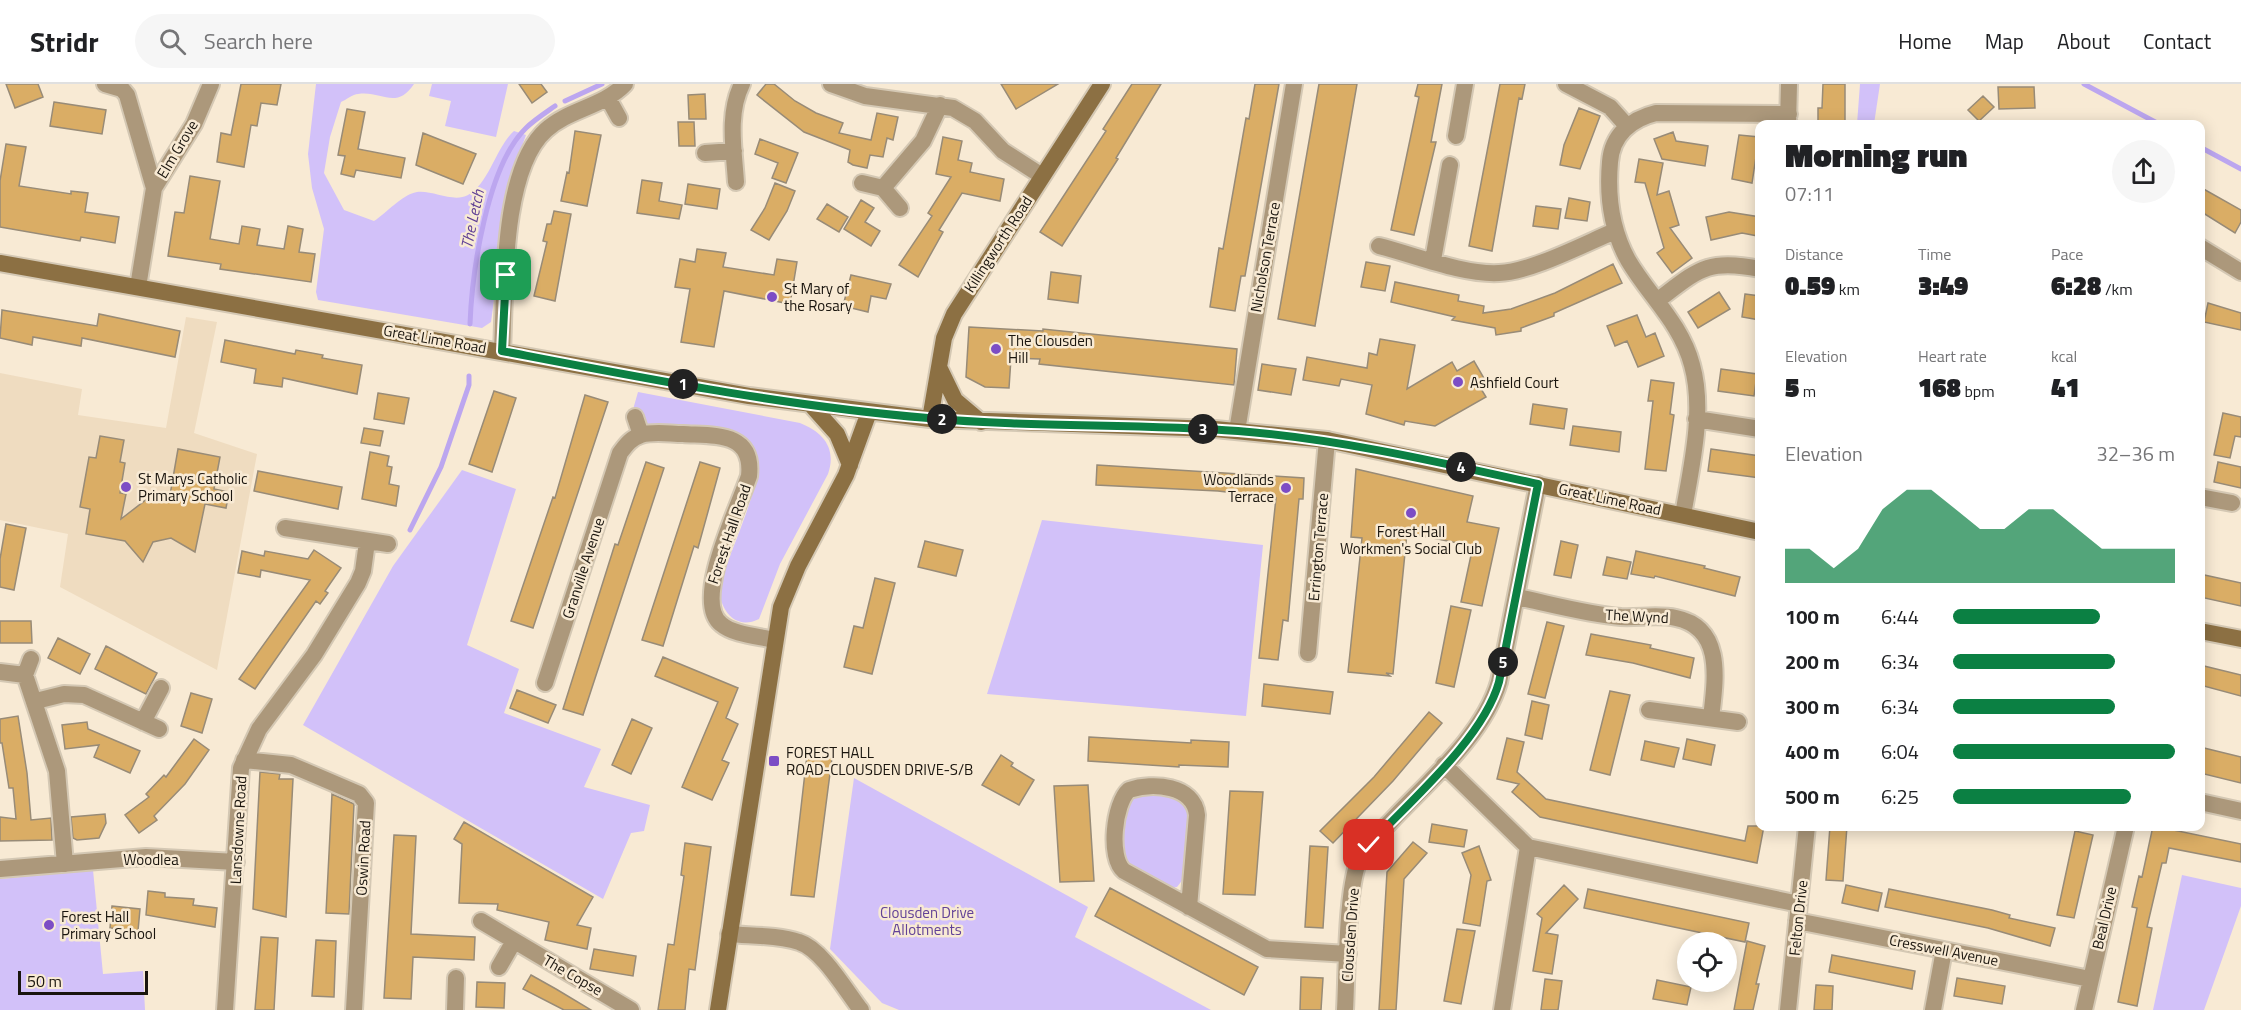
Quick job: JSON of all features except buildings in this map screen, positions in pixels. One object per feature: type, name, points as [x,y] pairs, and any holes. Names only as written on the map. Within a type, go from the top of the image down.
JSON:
[{"type":"main road","name":"Killingworth Road","points":[[930,419],[944,338],[954,314],[1102,84]]},
{"type":"main road","name":"Great Lime Road","points":[[0,263],[812,405],[930,419],[1237,431],[1327,440],[1755,531]]},
{"type":"main road","points":[[939,367],[956,400],[981,422]]},
{"type":"main road","points":[[812,405],[837,434],[850,465]]},
{"type":"main road","points":[[718,1010],[774,640],[788,588],[850,465],[869,412]]},
{"type":"main road","points":[[2205,632],[2241,639]]},
{"type":"street","points":[[105,84],[122,89],[128,95],[154,188]]},
{"type":"street","name":"Elm Grove","points":[[138,287],[154,188],[194,124],[211,84]]},
{"type":"street","points":[[502,351],[510,228],[522,167],[527,154],[545,130],[570,114],[608,98],[625,84]]},
{"type":"street","points":[[736,182],[734,109],[742,84]]},
{"type":"street","points":[[831,84],[858,94],[904,92],[964,113],[1003,152],[1042,176]]},
{"type":"street","name":"Nicholson Terrace","points":[[1237,431],[1294,84]]},
{"type":"street","points":[[1456,136],[1465,84]]},
{"type":"street","points":[[1566,84],[1610,107],[1627,126]]},
{"type":"street","points":[[1683,514],[1698,399],[1692,364],[1677,327],[1628,260],[1615,231],[1610,197],[1611,154],[1619,135],[1627,126],[1656,113],[1788,119],[1789,84]]},
{"type":"street","points":[[608,98],[619,118]]},
{"type":"street","points":[[883,188],[923,141],[940,105]]},
{"type":"street","points":[[705,153],[734,152]]},
{"type":"street","points":[[1433,260],[1450,165]]},
{"type":"street","points":[[862,183],[883,188],[900,208]]},
{"type":"street","points":[[1379,246],[1459,269],[1502,274],[1532,265],[1615,231]]},
{"type":"street","points":[[2205,250],[2241,272]]},
{"type":"street","points":[[1658,300],[1689,277],[1713,265],[1735,264],[1755,268]]},
{"type":"street","points":[[635,417],[640,435]]},
{"type":"street","points":[[1696,419],[1755,428]]},
{"type":"street","name":"Granville Avenue","points":[[545,683],[620,453],[630,441],[640,435]]},
{"type":"street","name":"Forest Hall Road","points":[[640,435],[722,436],[736,441],[746,453],[749,460],[749,476],[713,577],[711,606],[716,620],[728,629],[774,640]]},
{"type":"street","name":"Errington Terrace","points":[[1308,653],[1327,440]]},
{"type":"street","name":"Clousden Drive","points":[[1345,1010],[1353,880],[1361,855],[1482,721],[1496,695],[1538,484]]},
{"type":"street","points":[[2205,497],[2232,503]]},
{"type":"street","points":[[285,528],[388,544]]},
{"type":"street","name":"Lansdowne Road","points":[[225,1010],[240,779],[244,760],[259,729],[314,655],[358,583],[363,572],[367,542]]},
{"type":"street","name":"The Wynd","points":[[1517,597],[1605,615],[1676,618],[1695,627],[1711,645],[1715,657],[1711,718]]},
{"type":"street","points":[[32,659],[26,675],[57,771],[65,864]]},
{"type":"street","points":[[0,672],[26,675]]},
{"type":"street","points":[[143,722],[161,688]]},
{"type":"street","points":[[36,701],[64,694],[84,695],[159,729]]},
{"type":"street","points":[[1649,710],[1738,722]]},
{"type":"street","name":"Oswin Road","points":[[244,760],[291,765],[359,794],[366,803],[354,1010]]},
{"type":"street","points":[[1444,765],[1528,847],[1799,904]]},
{"type":"street","points":[[1189,907],[1197,814],[1195,801],[1188,794],[1177,789],[1142,787],[1129,790],[1118,806],[1115,851],[1117,862],[1124,872],[1189,907],[1267,949],[1348,954]]},
{"type":"street","points":[[2205,803],[2241,811]]},
{"type":"street","name":"Felton Drive","points":[[1788,1010],[1806,831]]},
{"type":"street","name":"Beal Drive","points":[[2084,1010],[2125,831]]},
{"type":"street","points":[[1502,1010],[1528,847]]},
{"type":"street","name":"Woodlea","points":[[0,869],[146,857],[236,862]]},
{"type":"street","name":"The Copse","points":[[481,921],[632,1010]]},
{"type":"street","name":"Cresswell Avenue","points":[[1797,921],[2090,979]]},
{"type":"street","points":[[729,934],[789,939],[805,944],[818,955],[861,1010]]},
{"type":"street","points":[[499,967],[514,941]]},
{"type":"street","points":[[1933,1010],[1944,950]]},
{"type":"street","points":[[455,1010],[456,978]]},
{"type":"shaded area","name":"St Marys Catholic Primary School","points":[[186,317],[217,322],[194,433],[257,454],[217,670],[60,587],[68,534],[0,520],[0,373],[82,389],[78,415],[166,428]]},
{"type":"green space","points":[[316,84],[414,84],[407,92],[394,98],[358,94],[341,102],[330,137],[324,173],[344,210],[374,221],[400,200],[417,192],[456,198],[468,195],[482,183],[502,146],[514,131],[526,135],[511,177],[491,322],[482,328],[318,300],[316,292],[324,229],[312,188],[308,154]]},
{"type":"green space","points":[[432,84],[508,84],[496,137],[445,126],[451,101],[429,96]]},
{"type":"green space","points":[[1860,84],[1880,84],[1875,120],[1857,120]]},
{"type":"green space","points":[[638,392],[800,423],[815,431],[826,442],[831,456],[828,474],[780,564],[759,619],[742,622],[729,615],[719,592],[719,584],[754,488],[758,464],[755,453],[745,439],[730,429],[646,425],[632,413]]},
{"type":"green space","points":[[462,470],[516,489],[467,645],[519,669],[504,713],[601,749],[584,787],[650,805],[644,831],[631,833],[603,899],[303,725],[393,566]]},
{"type":"green space","points":[[1042,520],[1263,545],[1246,716],[987,694]]},
{"type":"green space","name":"Clousden Drive Allotments","points":[[854,778],[1088,907],[1075,937],[1211,1010],[899,1010],[882,1003],[830,949]]},
{"type":"green space","points":[[1144,793],[1176,796],[1190,811],[1184,878],[1177,887],[1171,888],[1126,863],[1123,848],[1125,811],[1131,798]]},
{"type":"green space","name":"Forest Hall Primary School","points":[[93,870],[103,974],[143,971],[145,1010],[0,1010],[0,879]]},
{"type":"green space","points":[[2182,875],[2241,888],[2241,906],[2204,1010],[2153,1010]]},
{"type":"waterway","name":"The Letch","points":[[565,101],[602,84]]},
{"type":"waterway","name":"The Letch","points":[[2084,84],[2152,120]]},
{"type":"waterway","name":"The Letch","points":[[470,324],[478,249],[501,167],[512,145],[526,128],[555,106]]},
{"type":"waterway","name":"The Letch","points":[[2205,150],[2241,169]]},
{"type":"waterway","name":"The Letch","points":[[410,530],[441,467],[469,385],[469,376]]},
{"type":"place","name":"St Mary of the Rosary","points":[[772,297]]},
{"type":"place","name":"The Clousden Hill","points":[[996,349]]},
{"type":"place","name":"Ashfield Court","points":[[1458,382]]},
{"type":"place","name":"St Marys Catholic Primary School","points":[[126,487]]},
{"type":"place","name":"Woodlands Terrace","points":[[1286,488]]},
{"type":"place","name":"Forest Hall Workmen's Social Club","points":[[1411,513]]},
{"type":"place","name":"FOREST HALL ROAD-CLOUSDEN DRIVE-S/B","points":[[774,761]]},
{"type":"place","name":"Forest Hall Primary School","points":[[49,925]]},
{"type":"route","points":[[506,275],[502,351],[749,396],[930,419],[1215,429],[1327,440],[1538,484],[1517,597],[1496,695],[1491,706],[1482,721],[1444,765],[1369,845]]}]
